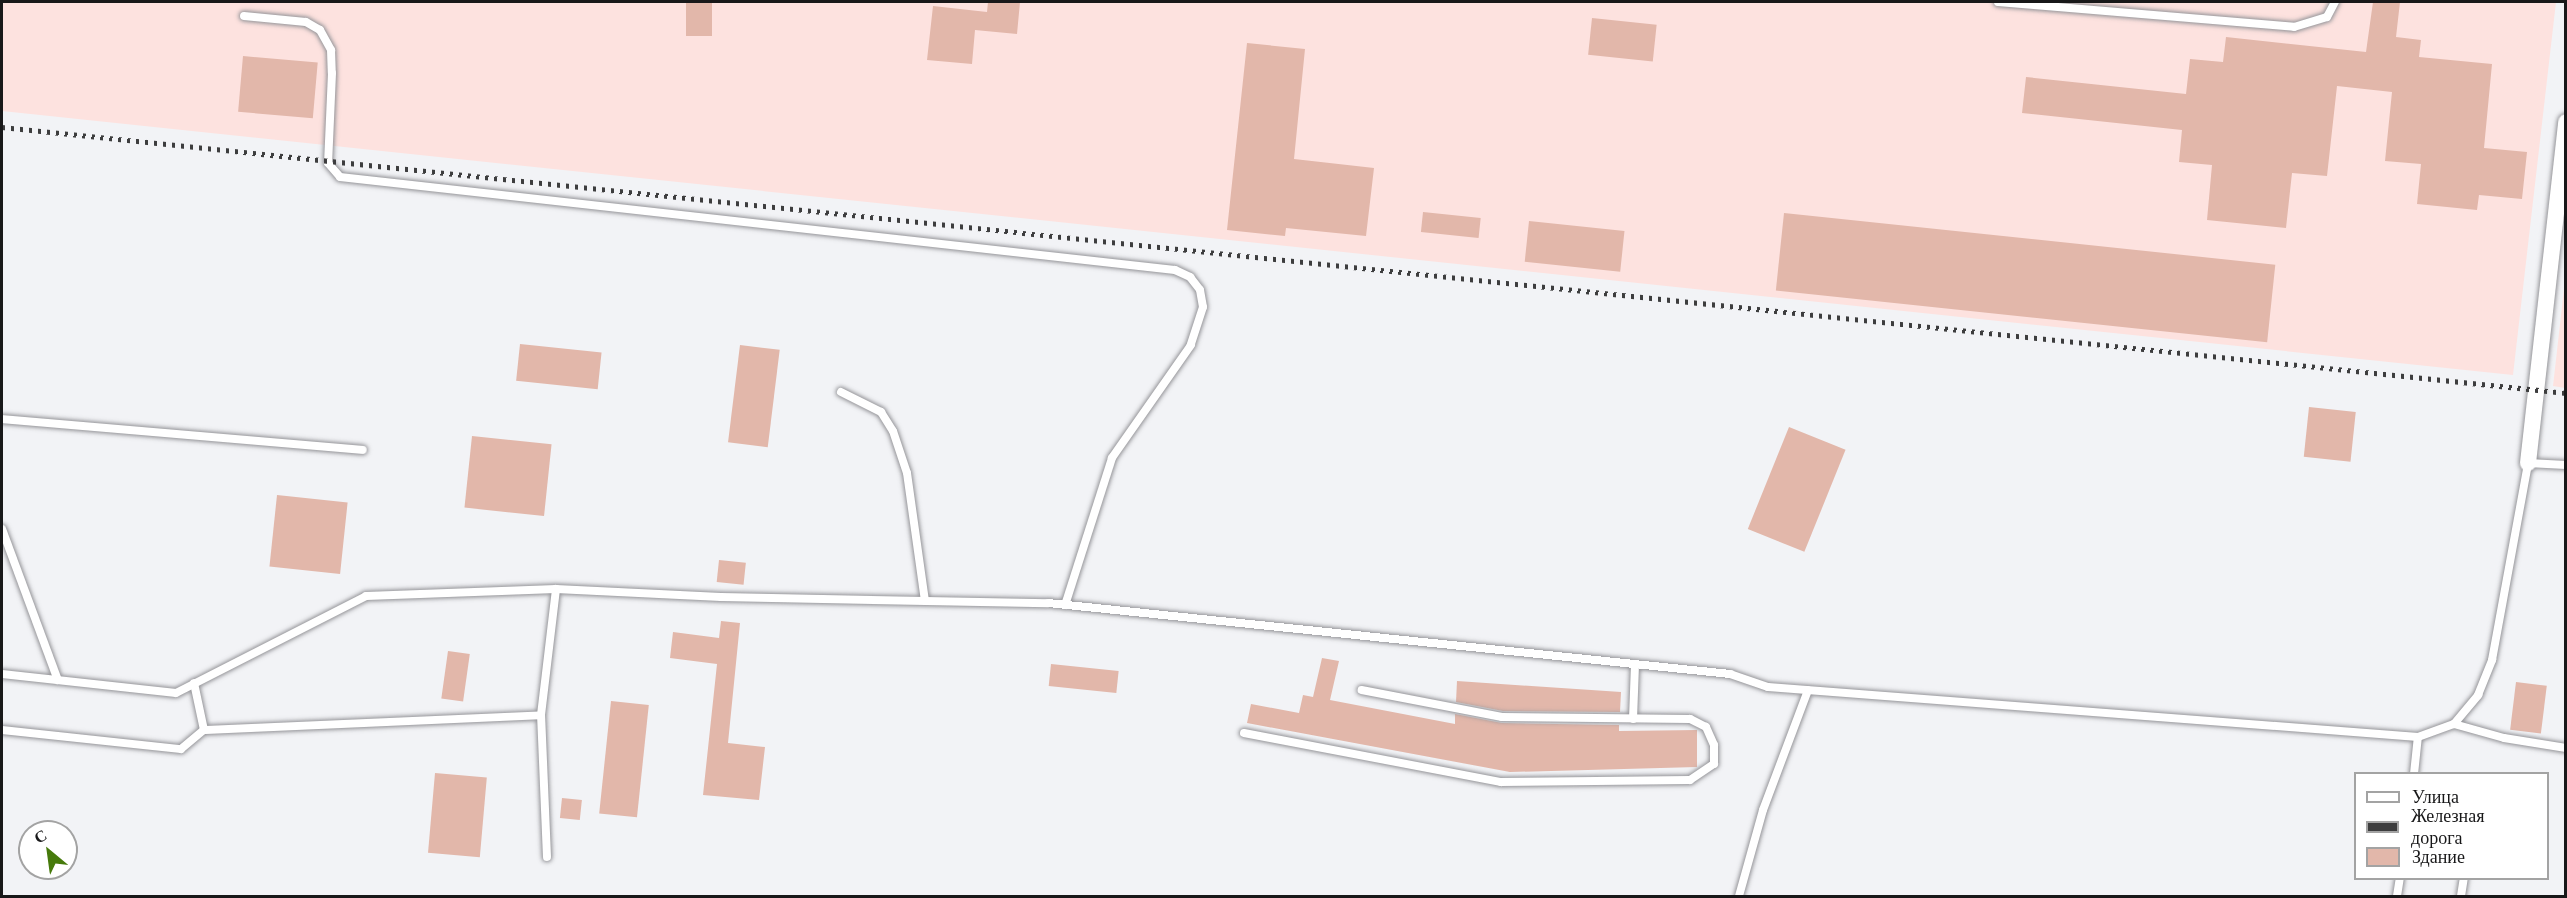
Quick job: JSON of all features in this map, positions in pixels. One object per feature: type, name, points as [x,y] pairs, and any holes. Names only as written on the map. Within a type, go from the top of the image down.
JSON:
[{"type":"street","points":[[2528,463],[2565,122]]},
{"type":"lane","points":[[1998,2],[2294,27],[2327,17],[2335,2]]},
{"type":"lane","points":[[243,16],[306,22],[320,30],[331,50],[332,61],[328,162],[340,177],[1175,270],[1190,276],[1200,290],[1203,307],[1191,345],[1112,458],[1065,605]]},
{"type":"lane","points":[[841,392],[881,412],[892,431],[908,473],[925,601]]},
{"type":"lane","points":[[2,419],[363,450]]},
{"type":"lane","points":[[2,674],[176,693],[366,596],[556,589],[1065,605],[1730,674],[1768,687],[2418,737],[2454,724],[2478,695],[2492,660],[2528,463],[2565,465]]},
{"type":"lane","points":[[2,529],[58,680]]},
{"type":"lane","points":[[547,857],[541,715],[556,589]]},
{"type":"lane","points":[[1634,719],[1635,664]]},
{"type":"lane","points":[[194,683],[204,730]]},
{"type":"lane","points":[[1244,733],[1501,782],[1690,780],[1714,764],[1714,746],[1706,727],[1690,719],[1502,717],[1362,690]]},
{"type":"lane","points":[[1738,897],[1763,810],[1808,690]]},
{"type":"lane","points":[[2,730],[180,749],[204,730],[541,715]]},
{"type":"lane","points":[[2454,724],[2504,738],[2565,748]]},
{"type":"lane","points":[[2414,772],[2418,737]]},
{"type":"lane","points":[[2397,897],[2400,880]]},
{"type":"lane","points":[[2461,897],[2464,880]]},
{"type":"shaded area","points":[[2,2],[2556,2],[2513,375],[2,111]]},
{"type":"shaded area","points":[[2565,280],[2565,388],[2553,386]]},
{"type":"building","points":[[686,2],[712,2],[712,36],[686,36]]},
{"type":"building","points":[[988,2],[1020,2],[1017,34],[975,30],[972,64],[927,60],[933,6],[987,12]]},
{"type":"building","points":[[2373,2],[2400,2],[2396,37],[2421,40],[2419,57],[2492,64],[2484,148],[2527,152],[2522,199],[2479,195],[2477,210],[2417,204],[2421,164],[2385,161],[2392,92],[2337,86],[2327,176],[2292,173],[2286,228],[2207,220],[2212,165],[2179,162],[2182,130],[2022,113],[2026,77],[2186,94],[2190,59],[2223,62],[2226,37],[2366,52]]},
{"type":"building","points":[[1592,18],[1657,25],[1653,62],[1588,55]]},
{"type":"building","points":[[1247,43],[1305,49],[1294,159],[1374,168],[1366,236],[1286,228],[1285,236],[1227,230]]},
{"type":"building","points":[[243,56],[318,63],[313,118],[238,112]]},
{"type":"building","points":[[1423,212],[1481,218],[1479,238],[1421,232]]},
{"type":"building","points":[[1784,213],[2275,265],[2267,342],[1776,291]]},
{"type":"building","points":[[1529,221],[1624,231],[1620,272],[1525,262]]},
{"type":"building","points":[[520,344],[602,353],[598,389],[516,381]]},
{"type":"building","points":[[740,345],[780,350],[768,447],[728,442]]},
{"type":"building","points":[[2309,407],[2356,412],[2351,462],[2304,457]]},
{"type":"building","points":[[1789,427],[1846,450],[1804,552],[1748,529]]},
{"type":"building","points":[[472,436],[552,444],[544,516],[464,508]]},
{"type":"building","points":[[277,495],[348,502],[340,574],[269,567]]},
{"type":"building","points":[[719,560],[746,563],[744,585],[717,582]]},
{"type":"building","points":[[721,621],[740,623],[728,743],[765,747],[759,800],[703,795],[717,664],[670,658],[673,632],[719,638]]},
{"type":"building","points":[[448,651],[470,654],[463,702],[441,699]]},
{"type":"building","points":[[1322,658],[1339,661],[1330,700],[1455,724],[1455,714],[1502,723],[1619,725],[1619,731],[1697,730],[1697,767],[1510,772],[1247,723],[1251,704],[1299,713],[1303,695],[1313,697]]},
{"type":"building","points":[[1051,664],[1119,671],[1116,693],[1049,686]]},
{"type":"building","points":[[1457,681],[1621,692],[1620,712],[1503,711],[1456,702]]},
{"type":"building","points":[[2516,682],[2547,686],[2541,733],[2510,730]]},
{"type":"building","points":[[611,701],[649,705],[637,817],[599,813]]},
{"type":"building","points":[[435,773],[487,778],[480,857],[428,853]]},
{"type":"building","points":[[562,798],[582,800],[580,820],[560,818]]},
{"type":"railway","points":[[2,127],[2566,393]]}]
